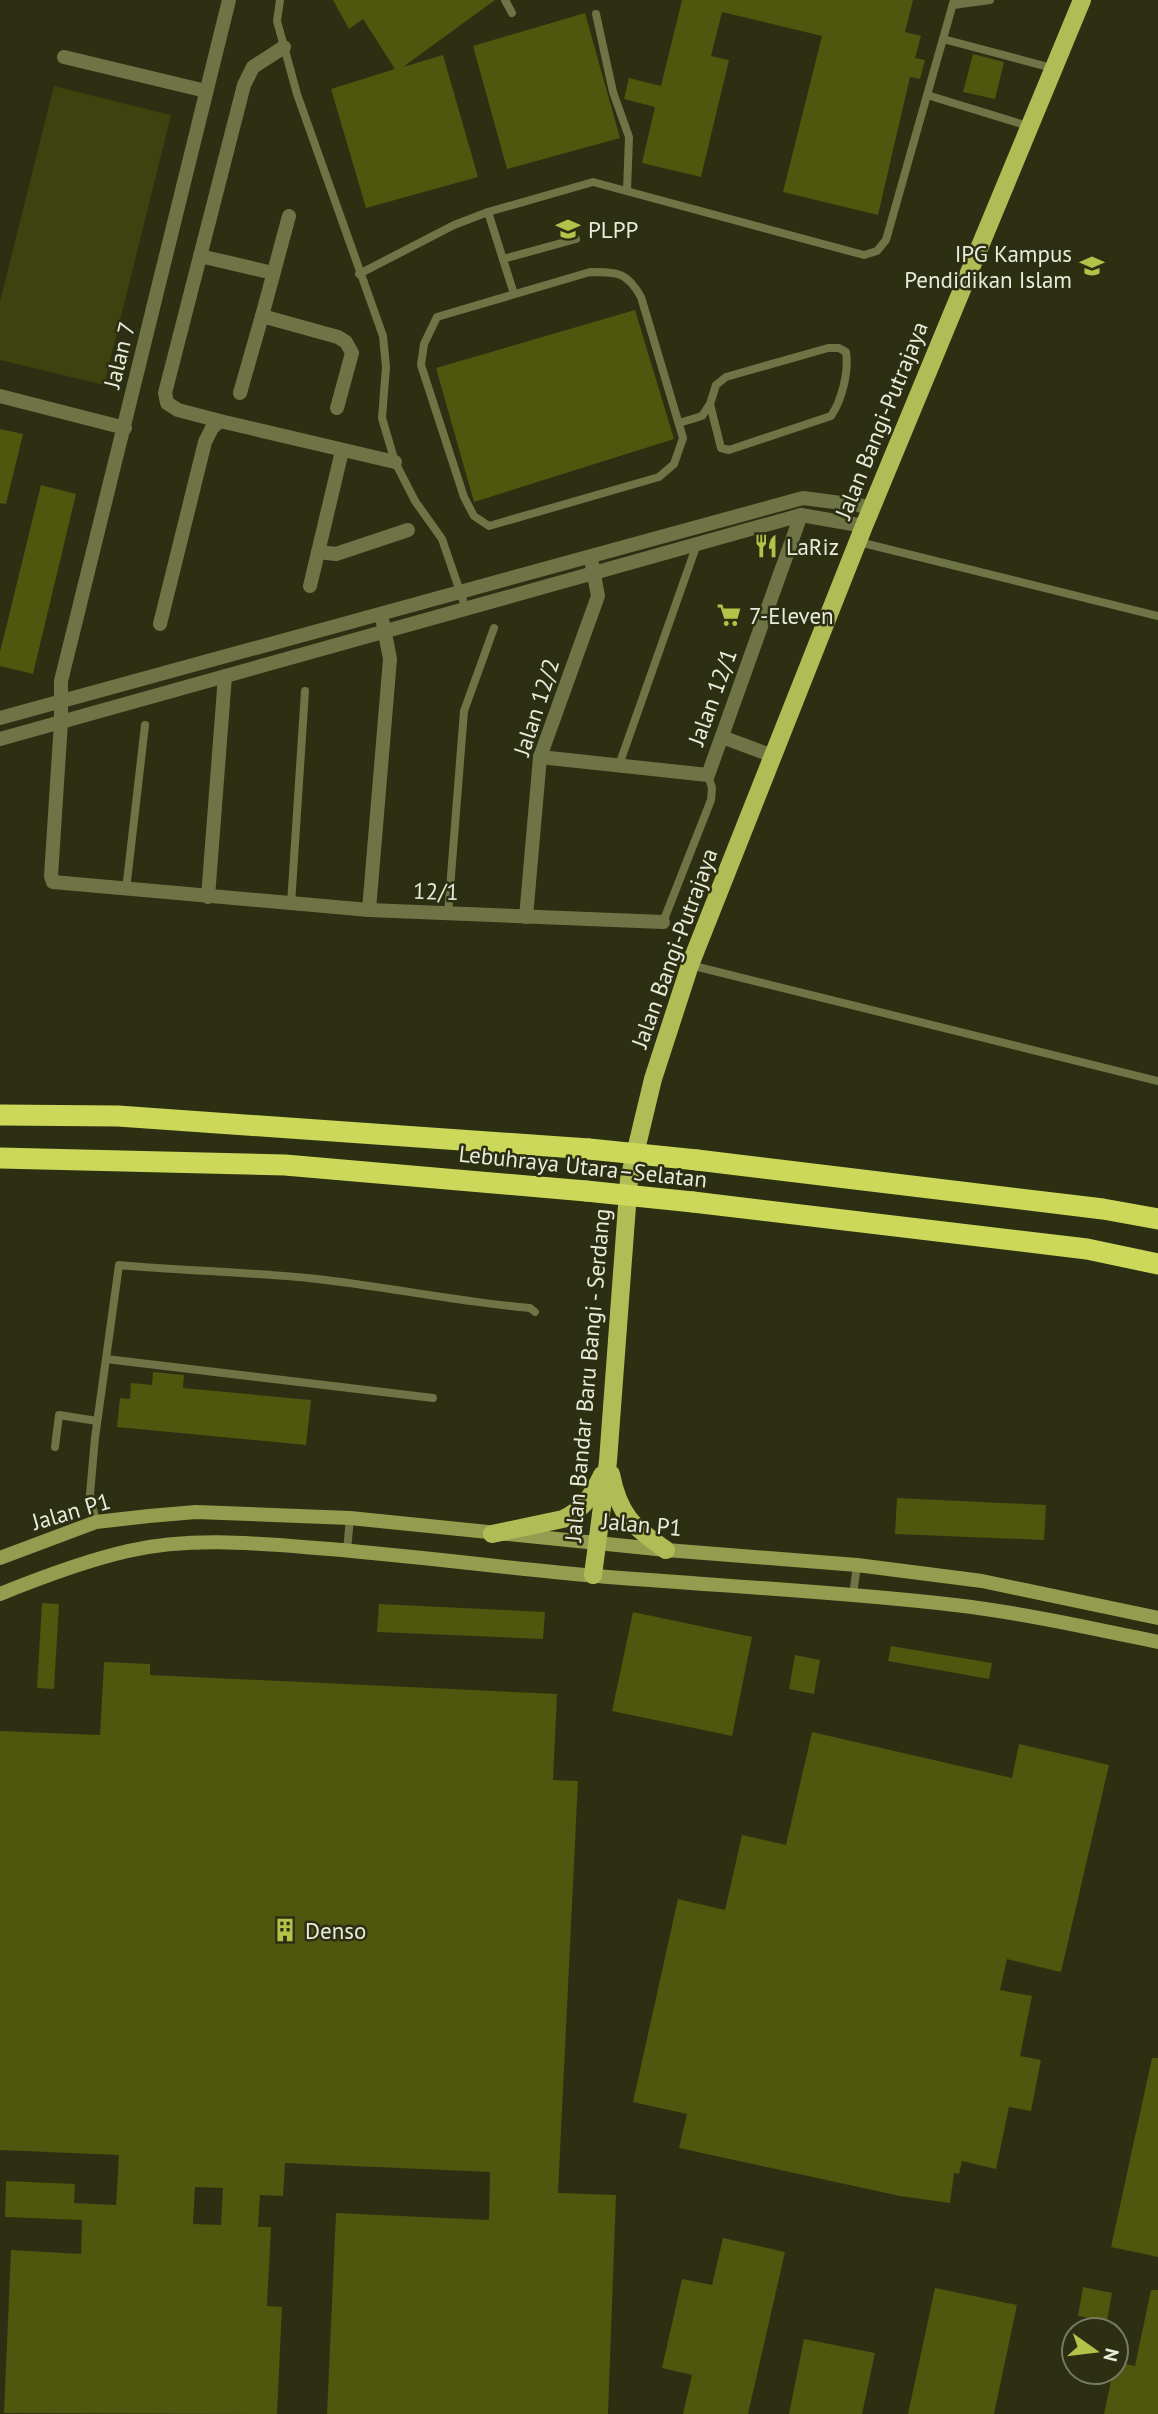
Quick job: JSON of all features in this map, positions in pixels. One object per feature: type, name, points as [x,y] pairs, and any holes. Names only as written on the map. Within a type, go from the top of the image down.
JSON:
[{"type":"highway","name":"Lebuhraya Utara–Selatan","points":[[0,1115],[118,1116],[589,1149],[1104,1209],[1158,1219]]},
{"type":"highway","name":"Lebuhraya Utara–Selatan","points":[[0,1158],[285,1165],[586,1191],[1087,1249],[1158,1264]]},
{"type":"main road","name":"Jalan Bangi-Putrajaya","points":[[629,1179],[653,1079],[690,965],[861,534],[1082,0]]},
{"type":"main road","name":"Jalan Bandar Baru Bangi - Serdang","points":[[593,1576],[608,1461],[629,1179]]},
{"type":"main road","points":[[492,1534],[572,1515],[587,1502],[608,1461]]},
{"type":"main road","points":[[608,1461],[615,1496],[629,1521],[666,1550]]},
{"type":"main road","name":"Jalan P1","points":[[0,1558],[96,1522],[196,1512],[350,1518],[492,1534],[857,1565],[982,1581],[1158,1618]]},
{"type":"main road","points":[[0,1594],[55,1572],[142,1549],[192,1543],[255,1543],[593,1576],[958,1605],[1158,1642]]},
{"type":"street","name":"Jalan 7","points":[[126,890],[53,882],[51,876],[61,681],[229,0]]},
{"type":"street","points":[[284,47],[253,67],[244,85],[166,393],[167,403],[178,410],[395,463]]},
{"type":"street","points":[[64,57],[206,91]]},
{"type":"street","points":[[240,393],[289,216]]},
{"type":"street","points":[[200,256],[273,273]]},
{"type":"street","points":[[262,316],[338,337],[346,342],[352,353],[337,408]]},
{"type":"street","points":[[0,396],[125,428]]},
{"type":"street","points":[[160,624],[205,442],[212,428],[220,421]]},
{"type":"street","points":[[310,586],[342,451]]},
{"type":"street","points":[[0,718],[803,498],[872,507]]},
{"type":"street","points":[[0,739],[801,515],[861,534]]},
{"type":"street","name":"Jalan 12/1","points":[[708,775],[801,515]]},
{"type":"street","points":[[318,552],[336,554],[408,530]]},
{"type":"street","name":"Jalan 12/2","points":[[526,917],[540,757],[598,596],[590,556]]},
{"type":"street","points":[[369,911],[390,659],[381,613]]},
{"type":"street","points":[[208,897],[225,676]]},
{"type":"street","points":[[722,737],[773,756]]},
{"type":"street","points":[[540,757],[708,775]]},
{"type":"street","name":"12/1","points":[[126,890],[369,911],[663,922]]},
{"type":"lane","points":[[280,0],[277,21],[297,94],[383,336],[386,367],[382,418],[395,463],[415,501],[442,540],[466,609]]},
{"type":"lane","points":[[505,0],[512,13]]},
{"type":"lane","points":[[359,274],[454,225],[488,212],[593,182],[864,255],[877,251],[886,240],[953,2],[990,0]]},
{"type":"lane","points":[[596,14],[613,92],[629,137],[627,191]]},
{"type":"lane","points":[[943,39],[1052,68]]},
{"type":"lane","points":[[927,95],[1028,126]]},
{"type":"lane","points":[[488,212],[514,294]]},
{"type":"lane","points":[[503,259],[576,239]]},
{"type":"lane","points":[[590,272],[615,272],[632,280],[641,297],[679,423],[683,438],[674,464],[659,477],[489,526],[474,516],[464,497],[421,365],[424,344],[437,317],[590,272]]},
{"type":"lane","points":[[679,423],[702,416],[710,404],[716,385],[726,377],[828,348],[839,348],[846,352],[848,364],[831,416],[729,450],[721,448],[710,404]]},
{"type":"lane","points":[[861,534],[1158,616]]},
{"type":"lane","points":[[619,765],[697,544]]},
{"type":"lane","points":[[448,914],[464,711],[494,628]]},
{"type":"lane","points":[[291,904],[305,691]]},
{"type":"lane","points":[[126,890],[145,725]]},
{"type":"lane","points":[[663,922],[711,800],[712,788],[708,775]]},
{"type":"lane","points":[[690,965],[1158,1081]]},
{"type":"lane","points":[[96,1522],[90,1494],[97,1421],[119,1265],[318,1279],[530,1308],[535,1312]]},
{"type":"lane","points":[[106,1359],[433,1398]]},
{"type":"lane","points":[[55,1447],[59,1415],[97,1421]]},
{"type":"lane","points":[[347,1550],[350,1518]]},
{"type":"lane","points":[[853,1595],[857,1565]]},
{"type":"green space","points":[[54,86],[171,115],[104,385],[0,360],[0,302]]},
{"type":"building","points":[[333,0],[495,0],[403,67],[443,55],[478,177],[366,208],[331,89],[395,69],[363,19],[349,29]]},
{"type":"building","points":[[682,0],[913,0],[905,32],[921,36],[915,58],[925,60],[920,79],[910,77],[878,215],[783,192],[822,36],[722,12],[711,56],[729,60],[701,177],[642,163],[655,107],[624,99],[629,78],[661,86]]},
{"type":"building","points":[[585,13],[620,138],[507,169],[473,46]]},
{"type":"building","points":[[973,54],[1004,62],[995,99],[963,92]]},
{"type":"building","points":[[635,310],[674,439],[474,502],[436,368]]},
{"type":"building","points":[[0,429],[23,434],[6,504],[0,503]]},
{"type":"building","points":[[41,485],[76,494],[33,674],[0,666],[0,652]]},
{"type":"building","points":[[153,1372],[184,1375],[183,1388],[311,1400],[306,1445],[117,1427],[120,1398],[130,1399],[131,1383],[152,1385]]},
{"type":"building","points":[[897,1498],[1046,1505],[1044,1540],[895,1534]]},
{"type":"building","points":[[42,1603],[59,1604],[54,1689],[37,1688]]},
{"type":"building","points":[[379,1604],[545,1612],[543,1639],[377,1632]]},
{"type":"building","points":[[633,1612],[752,1637],[732,1736],[612,1711]]},
{"type":"building","points":[[891,1646],[992,1663],[989,1679],[888,1661]]},
{"type":"building","points":[[795,1655],[820,1660],[814,1694],[789,1689]]},
{"type":"building","name":"Denso","points":[[104,1662],[150,1664],[150,1675],[557,1694],[553,1780],[578,1781],[558,2193],[616,2195],[608,2414],[327,2414],[336,2213],[489,2220],[490,2172],[285,2163],[283,2196],[260,2195],[258,2227],[271,2227],[267,2306],[282,2307],[277,2414],[4,2413],[11,2250],[81,2254],[82,2220],[5,2217],[6,2181],[75,2184],[74,2203],[116,2205],[119,2155],[0,2150],[0,1731],[100,1735]],"holes":[[[195,2187],[223,2188],[221,2225],[193,2224]]]},
{"type":"building","points":[[812,1732],[1012,1778],[1019,1744],[1109,1765],[1061,1972],[1007,1959],[1000,1990],[1032,1996],[1020,2056],[1041,2060],[1031,2111],[1009,2107],[996,2169],[962,2161],[959,2174],[954,2173],[950,2203],[900,2196],[679,2148],[687,2114],[633,2102],[678,1899],[725,1910],[742,1835],[786,1845]]},
{"type":"building","points":[[1152,2058],[1158,2058],[1158,2257],[1111,2247]]},
{"type":"building","points":[[723,2238],[785,2252],[748,2414],[683,2414],[692,2375],[662,2368],[682,2279],[712,2285]]},
{"type":"building","points":[[1083,2287],[1112,2293],[1108,2316],[1078,2316]]},
{"type":"building","points":[[935,2288],[1017,2305],[994,2414],[908,2414]]},
{"type":"building","points":[[1151,2290],[1158,2290],[1158,2414],[1104,2414],[1110,2386],[1130,2386],[1130,2365],[1135,2366]]},
{"type":"building","points":[[804,2339],[875,2353],[862,2414],[789,2414]]},
{"type":"place","name":"PLPP","points":[[568,229]]},
{"type":"place","name":"IPG Kampus Pendidikan Islam","points":[[1092,266]]},
{"type":"place","name":"LaRiz","points":[[766,546]]},
{"type":"place","name":"7-Eleven","points":[[729,615]]},
{"type":"place","name":"Denso","points":[[285,1930]]}]
